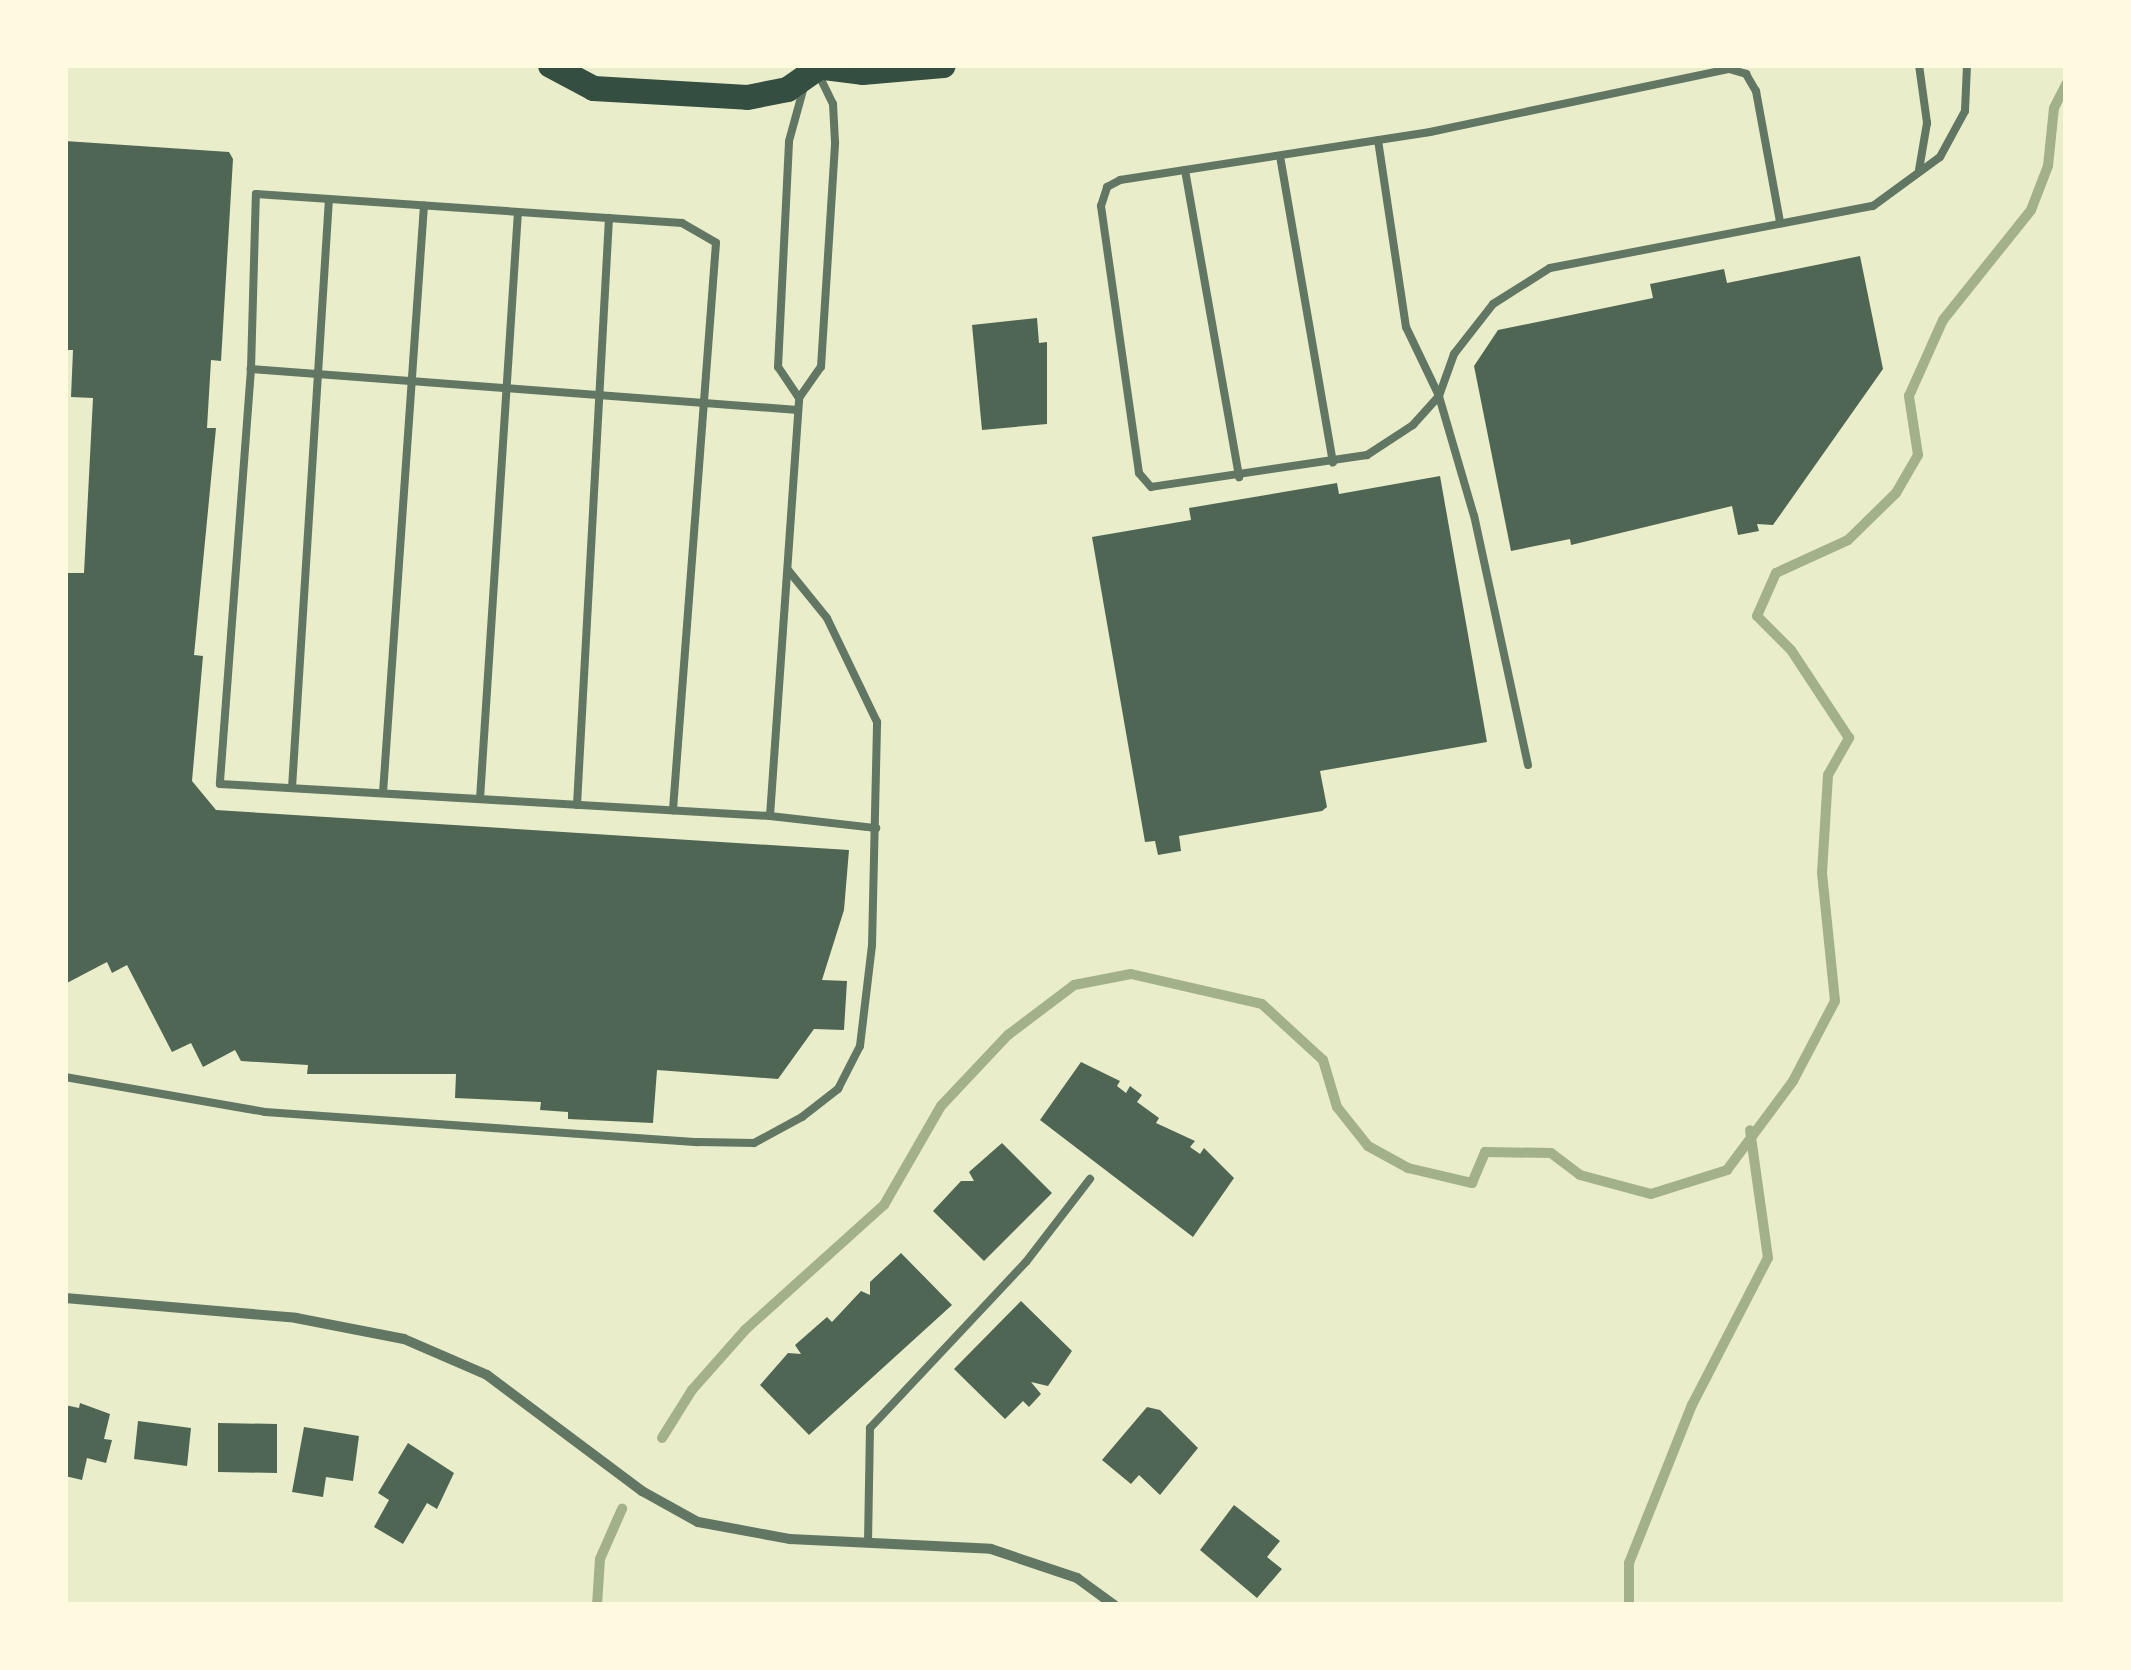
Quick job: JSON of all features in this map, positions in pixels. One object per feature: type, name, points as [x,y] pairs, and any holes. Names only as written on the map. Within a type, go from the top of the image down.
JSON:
[{"type":"main road","points":[[550,65],[592,88],[747,97],[787,88],[812,67],[943,65]]},
{"type":"street","points":[[65,1298],[296,1318],[404,1339],[487,1375],[688,1518],[738,1534],[991,1549],[1078,1578],[1114,1605]]},
{"type":"lane","points":[[1918,65],[1927,123],[1919,170]]},
{"type":"lane","points":[[1780,222],[1756,91],[1746,74],[1728,70],[1378,140],[1120,180],[1107,187],[1101,206],[1140,473],[1151,487],[1164,488],[1367,455],[1413,424],[1439,396],[1454,354],[1493,304],[1550,268],[1873,206],[1940,157],[1958,128],[1968,92],[1967,65]]},
{"type":"lane","points":[[800,398],[778,368],[789,141],[795,103],[812,67]]},
{"type":"lane","points":[[770,816],[798,410],[800,398],[821,366],[836,142],[833,104],[812,67]]},
{"type":"lane","points":[[1378,140],[1406,327],[1439,396],[1474,516],[1528,765]]},
{"type":"lane","points":[[1280,156],[1333,462]]},
{"type":"lane","points":[[1184,170],[1240,477]]},
{"type":"lane","points":[[673,810],[716,243],[682,223],[256,194],[251,368],[220,784],[770,816],[876,828]]},
{"type":"lane","points":[[292,788],[329,199]]},
{"type":"lane","points":[[383,793],[424,205]]},
{"type":"lane","points":[[480,799],[518,212]]},
{"type":"lane","points":[[577,805],[609,218]]},
{"type":"lane","points":[[251,368],[798,410]]},
{"type":"lane","points":[[65,1077],[265,1112],[754,1143],[838,1089],[860,1046],[876,828],[877,722],[827,618],[788,570]]},
{"type":"lane","points":[[868,1542],[870,1428],[1026,1262],[1090,1180]]},
{"type":"building","points":[[65,141],[229,152],[233,159],[221,361],[211,360],[207,428],[216,428],[194,655],[203,656],[192,781],[216,810],[849,850],[844,910],[822,980],[847,981],[844,1030],[814,1029],[778,1079],[657,1070],[653,1123],[568,1119],[568,1112],[540,1110],[541,1102],[455,1098],[456,1074],[307,1074],[308,1065],[241,1061],[235,1050],[203,1067],[191,1043],[172,1052],[127,965],[112,973],[107,962],[65,984],[65,573],[84,573],[93,398],[71,397],[73,350],[65,350]]},
{"type":"building","points":[[1860,256],[1883,369],[1773,525],[1757,524],[1759,531],[1738,535],[1732,506],[1571,545],[1570,539],[1511,551],[1474,366],[1498,330],[1653,298],[1650,284],[1724,269],[1727,283]]},
{"type":"building","points":[[1037,318],[1039,343],[1047,342],[1047,424],[982,430],[972,325]]},
{"type":"building","points":[[1440,476],[1487,742],[1320,771],[1327,807],[1322,811],[1179,836],[1181,851],[1158,855],[1155,841],[1145,842],[1092,537],[1191,520],[1189,508],[1337,483],[1339,494]]},
{"type":"building","points":[[1081,1062],[1120,1081],[1117,1086],[1126,1093],[1130,1086],[1142,1095],[1137,1102],[1159,1118],[1156,1123],[1195,1141],[1190,1147],[1200,1154],[1204,1148],[1234,1178],[1193,1237],[1040,1120]]},
{"type":"building","points":[[1002,1143],[1052,1193],[984,1261],[933,1211],[961,1181],[974,1181],[969,1172]]},
{"type":"building","points":[[901,1253],[952,1305],[809,1435],[760,1385],[788,1353],[801,1354],[795,1345],[827,1317],[832,1322],[861,1291],[870,1295],[870,1282]]},
{"type":"building","points":[[1021,1301],[1072,1351],[1048,1386],[1031,1382],[1041,1394],[1029,1407],[1023,1401],[1005,1419],[954,1369]]},
{"type":"building","points":[[80,1403],[110,1414],[104,1439],[112,1440],[106,1463],[87,1458],[82,1480],[65,1476],[65,1405],[79,1408]]},
{"type":"building","points":[[1147,1407],[1160,1410],[1198,1448],[1160,1495],[1139,1475],[1131,1484],[1102,1460]]},
{"type":"building","points":[[138,1421],[191,1428],[187,1466],[134,1459]]},
{"type":"building","points":[[218,1423],[277,1424],[277,1473],[218,1472]]},
{"type":"building","points":[[304,1427],[359,1436],[353,1481],[326,1477],[323,1497],[292,1492]]},
{"type":"building","points":[[408,1443],[454,1473],[437,1509],[427,1503],[403,1544],[374,1527],[389,1500],[378,1493]]},
{"type":"building","points":[[1234,1505],[1280,1541],[1267,1557],[1282,1569],[1257,1598],[1200,1550]]},
{"type":"waterway","points":[[662,1438],[692,1390],[745,1330],[884,1205],[941,1106],[1008,1035],[1074,985],[1131,974],[1262,1004],[1323,1060],[1337,1107],[1368,1146],[1408,1168],[1472,1183],[1485,1152],[1551,1153],[1580,1175],[1651,1194],[1727,1170],[1793,1081],[1835,1001],[1822,873],[1828,775],[1849,738],[1791,650],[1757,616],[1776,573],[1848,540],[1896,493],[1918,455],[1909,396],[1943,320],[2031,210],[2048,166],[2054,108],[2066,84]]},
{"type":"waterway","points":[[1629,1605],[1629,1563],[1692,1405],[1768,1258],[1750,1130]]},
{"type":"waterway","points":[[597,1605],[600,1559],[622,1509]]}]
